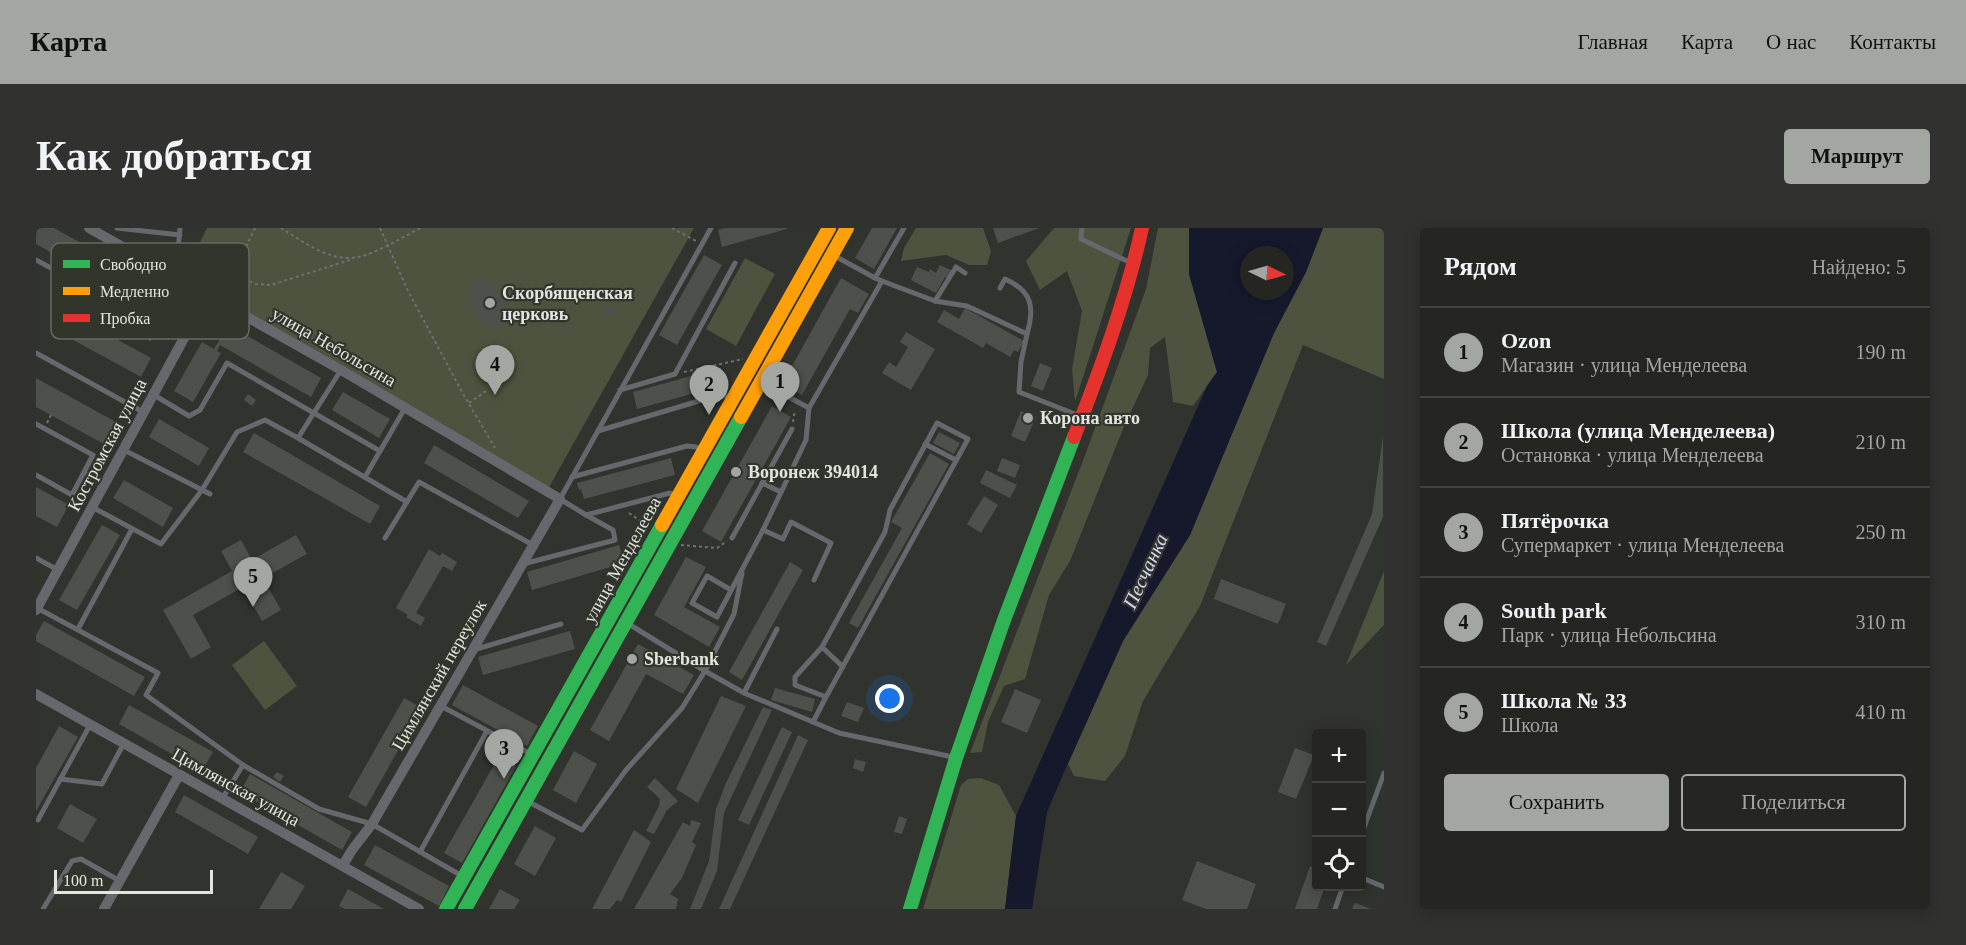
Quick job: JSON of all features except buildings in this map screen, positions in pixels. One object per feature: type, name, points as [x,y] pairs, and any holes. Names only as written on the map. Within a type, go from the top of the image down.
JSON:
[{"type":"main road","name":"улица Менделеева","points":[[446,909],[829,228]]},
{"type":"main road","name":"улица Менделеева","points":[[465,909],[847,228]]},
{"type":"main road","points":[[910,909],[956,758],[1004,620],[1111,339],[1134,264],[1142,228]]},
{"type":"main road","points":[[818,247],[832,255]]},
{"type":"street","name":"улица Небольсина","points":[[89,228],[115,243]]},
{"type":"street","name":"улица Небольсина","points":[[249,318],[406,407],[560,499]]},
{"type":"street","name":"Костромская улица","points":[[37,609],[183,339]]},
{"type":"street","name":"Цимлянский переулок","points":[[343,865],[372,824],[560,499]]},
{"type":"street","name":"Цимлянская улица","points":[[36,694],[419,909]]},
{"type":"street","points":[[104,909],[179,775]]},
{"type":"lane","points":[[117,228],[180,235]]},
{"type":"lane","points":[[179,243],[180,228]]},
{"type":"lane","points":[[522,564],[615,540],[613,530],[560,499],[711,228]]},
{"type":"lane","points":[[875,278],[904,228]]},
{"type":"lane","points":[[1082,228],[1081,239],[1134,264]]},
{"type":"lane","points":[[832,255],[882,281],[935,301],[967,306],[1028,334]]},
{"type":"lane","points":[[36,260],[51,268]]},
{"type":"lane","points":[[620,390],[675,374],[735,262]]},
{"type":"lane","points":[[935,301],[956,267],[965,273]]},
{"type":"lane","points":[[1000,288],[1005,279],[1016,284],[1030,301],[1033,316],[1021,362],[1019,392],[1082,417]]},
{"type":"lane","points":[[732,590],[707,576],[692,603],[717,617],[732,590],[763,530],[806,440],[809,408],[882,281]]},
{"type":"lane","points":[[36,354],[143,412]]},
{"type":"lane","points":[[153,394],[189,416],[200,410],[227,363],[380,451]]},
{"type":"lane","points":[[298,438],[341,370]]},
{"type":"lane","points":[[761,382],[809,408]]},
{"type":"lane","points":[[598,431],[719,395],[734,398]]},
{"type":"lane","points":[[365,477],[406,407]]},
{"type":"lane","points":[[92,507],[161,544],[202,490],[237,432],[265,420],[407,502]]},
{"type":"lane","points":[[813,722],[968,439],[937,423],[890,510],[885,532],[822,647],[795,677],[795,685],[826,697]]},
{"type":"lane","points":[[36,424],[93,455],[72,495],[36,475]]},
{"type":"lane","points":[[732,538],[792,429]]},
{"type":"lane","points":[[925,444],[956,460]]},
{"type":"lane","points":[[572,477],[687,446],[704,451]]},
{"type":"lane","points":[[124,450],[210,494]]},
{"type":"lane","points":[[84,473],[105,484]]},
{"type":"lane","points":[[385,538],[419,482],[533,545]]},
{"type":"lane","points":[[762,483],[781,492]]},
{"type":"lane","points":[[586,515],[670,493],[678,496]]},
{"type":"lane","points":[[763,530],[783,539],[791,522],[831,543],[814,580]]},
{"type":"lane","points":[[78,629],[132,529]]},
{"type":"lane","points":[[36,558],[58,570]]},
{"type":"lane","points":[[526,800],[582,830],[626,770],[682,708],[705,671],[722,642],[734,614],[743,568]]},
{"type":"lane","points":[[37,609],[158,673],[146,695],[243,765],[319,809],[372,824],[464,877]]},
{"type":"lane","points":[[626,622],[744,693],[839,733],[956,758]]},
{"type":"lane","points":[[472,650],[561,624]]},
{"type":"lane","points":[[744,693],[777,629]]},
{"type":"lane","points":[[822,647],[843,667]]},
{"type":"lane","points":[[439,705],[532,755]]},
{"type":"lane","points":[[38,820],[91,724]]},
{"type":"lane","points":[[420,852],[487,731]]},
{"type":"lane","points":[[60,779],[102,784],[124,743]]},
{"type":"lane","points":[[222,799],[243,765]]},
{"type":"lane","points":[[1366,822],[1384,773]]},
{"type":"lane","points":[[43,909],[72,861],[81,859],[120,881]]},
{"type":"lane","points":[[1366,880],[1384,887]]},
{"type":"lane","points":[[1335,909],[1341,891]]},
{"type":"path","points":[[248,243],[255,228]]},
{"type":"path","points":[[281,228],[311,246],[337,257],[356,258]]},
{"type":"path","points":[[380,228],[408,291],[496,450]]},
{"type":"path","points":[[249,281],[271,285],[356,258],[421,228]]},
{"type":"path","points":[[672,228],[700,243]]},
{"type":"path","points":[[675,374],[745,359]]},
{"type":"path","points":[[469,403],[486,391]]},
{"type":"path","points":[[792,429],[796,402]]},
{"type":"path","points":[[619,506],[651,528]]},
{"type":"path","points":[[681,545],[717,548],[732,538]]},
{"type":"green space","points":[[207,228],[694,228],[548,489],[249,314],[249,243],[200,243]]},
{"type":"green space","points":[[916,228],[983,228],[991,251],[987,265],[969,265],[946,255],[901,261],[904,248]]},
{"type":"green space","points":[[1054,228],[1131,228],[1075,402],[1072,369],[1082,311],[1067,271],[1040,290],[1026,261]]},
{"type":"green space","points":[[1158,228],[1189,228],[1189,274],[1217,372],[1193,406],[1173,402],[1165,337],[1150,348],[1148,375],[1123,429],[1070,561],[1049,595],[1025,679],[1004,686],[988,722],[982,752],[970,753],[1084,458],[1146,289]]},
{"type":"green space","points":[[1323,228],[1384,228],[1384,379],[1303,345],[1200,606],[1143,701],[1125,756],[1105,781],[1074,776],[1068,764],[1123,641],[1190,535],[1274,333],[1291,300],[1294,300],[1294,295],[1306,272]]},
{"type":"green space","points":[[745,258],[775,274],[736,346],[706,329]]},
{"type":"green space","points":[[1384,571],[1384,625],[1346,665]]},
{"type":"green space","points":[[264,641],[297,686],[265,710],[232,665]]},
{"type":"green space","points":[[981,778],[999,785],[1016,816],[1005,909],[923,909],[961,785],[968,779]]},
{"type":"water","name":"Песчанка","points":[[1189,228],[1323,228],[1306,272],[1294,295],[1294,246],[1240,246],[1240,300],[1291,300],[1274,333],[1190,535],[1123,641],[1061,779],[1047,812],[1032,909],[1005,909],[1016,816],[1207,386],[1217,372],[1189,274]]},
{"type":"traffic: fast","points":[[465,909],[741,417]]},
{"type":"traffic: fast","points":[[910,909],[956,758],[1004,620],[1074,437]]},
{"type":"traffic: fast","points":[[446,909],[662,525]]},
{"type":"traffic: slow","points":[[662,525],[829,228]]},
{"type":"traffic: slow","points":[[741,417],[847,228]]},
{"type":"traffic: jam","points":[[1074,437],[1112,334],[1142,228]]},
{"type":"place","name":"Скорбященская церковь","points":[[490,303]]},
{"type":"place","name":"South park","points":[[495,395]]},
{"type":"place","name":"Ozon","points":[[780,412]]},
{"type":"place","name":"Школа (улица Менделеева)","points":[[709,415]]},
{"type":"place","name":"Корона авто","points":[[1028,418]]},
{"type":"place","name":"Воронеж 394014","points":[[736,472]]},
{"type":"place","name":"Школа № 33","points":[[253,607]]},
{"type":"place","name":"Sberbank","points":[[632,659]]},
{"type":"place","name":"Пятёрочка","points":[[504,779]]}]
